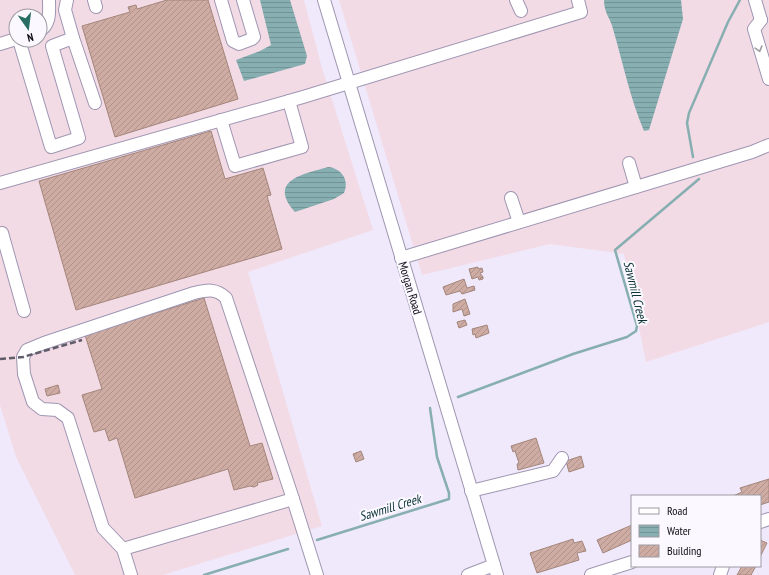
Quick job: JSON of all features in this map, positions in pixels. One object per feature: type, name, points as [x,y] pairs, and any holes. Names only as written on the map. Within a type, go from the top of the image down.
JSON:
[{"type":"street","points":[[48,22],[50,16],[49,0]]},
{"type":"street","points":[[67,0],[64,10],[95,103]]},
{"type":"street","points":[[221,0],[233,41],[239,44],[254,37],[243,0]]},
{"type":"street","name":"Morgan Road","points":[[324,0],[496,570]]},
{"type":"street","points":[[0,183],[221,120],[582,12],[578,0]]},
{"type":"street","points":[[755,0],[765,21],[754,29],[769,79]]},
{"type":"street","points":[[22,48],[51,147],[79,138],[52,46],[73,38]]},
{"type":"street","points":[[221,120],[235,166],[302,147],[289,100]]},
{"type":"street","points":[[401,258],[752,152],[769,145]]},
{"type":"street","points":[[629,163],[636,187]]},
{"type":"street","points":[[511,198],[518,222]]},
{"type":"street","points":[[0,234],[2,233],[24,311]]},
{"type":"street","points":[[131,575],[123,549],[102,528],[68,418],[57,410],[42,409],[33,402],[24,374],[23,357],[27,350],[44,343],[194,293],[208,290],[220,291],[226,298],[317,575]]},
{"type":"street","points":[[471,491],[553,471],[562,458]]},
{"type":"street","points":[[123,549],[293,499]]},
{"type":"street","points":[[591,575],[631,562]]},
{"type":"street","points":[[468,575],[496,570]]},
{"type":"shaded area","points":[[0,0],[304,0],[322,68],[373,230],[248,272],[322,526],[163,575],[75,575],[16,457],[0,405]]},
{"type":"shaded area","points":[[339,0],[769,0],[769,322],[646,362],[624,254],[550,244],[422,275]]},
{"type":"water","points":[[260,0],[290,0],[307,56],[305,64],[244,81],[236,60],[271,45]]},
{"type":"water","points":[[604,0],[681,0],[683,19],[649,130],[644,131],[635,106],[612,25],[605,8]]},
{"type":"water","points":[[328,167],[340,172],[345,179],[346,188],[344,193],[334,199],[295,212],[287,201],[285,192],[287,186],[292,180],[300,176]]},
{"type":"building","points":[[167,0],[208,0],[238,99],[115,137],[82,26],[130,12],[128,7],[136,5],[137,9]]},
{"type":"building","points":[[211,131],[225,179],[263,168],[271,195],[267,196],[282,249],[76,310],[39,181]]},
{"type":"building","points":[[478,267],[478,269],[482,268],[483,272],[480,273],[483,279],[479,280],[478,277],[472,279],[469,269]]},
{"type":"building","points":[[464,279],[467,288],[474,286],[475,290],[462,294],[460,291],[446,295],[443,287]]},
{"type":"building","points":[[204,298],[250,446],[262,443],[273,479],[257,483],[258,485],[254,487],[250,486],[234,490],[228,469],[135,498],[117,438],[109,441],[105,429],[94,432],[82,395],[102,389],[85,335]]},
{"type":"building","points":[[465,299],[470,314],[464,316],[462,309],[453,312],[453,304]]},
{"type":"building","points":[[465,320],[467,325],[459,328],[457,322]]},
{"type":"building","points":[[487,325],[489,333],[476,338],[475,334],[473,335],[472,329]]},
{"type":"building","points":[[58,385],[60,393],[47,396],[45,389]]},
{"type":"building","points":[[536,438],[544,463],[518,470],[517,464],[519,463],[515,451],[513,452],[511,446]]},
{"type":"building","points":[[361,451],[364,459],[356,462],[353,454]]},
{"type":"building","points":[[581,456],[584,467],[569,472],[566,461]]},
{"type":"building","points":[[769,479],[769,502],[761,505],[761,495],[735,495],[742,492],[740,488]]},
{"type":"building","points":[[631,525],[631,540],[603,553],[597,540]]},
{"type":"building","points":[[573,539],[574,543],[582,541],[586,551],[577,553],[579,560],[537,573],[530,553]]},
{"type":"building","points":[[761,540],[767,543],[761,555]]},
{"type":"building","points":[[741,567],[755,567],[751,575],[737,575]]},
{"type":"waterway","name":"Sawmill Creek","points":[[693,157],[687,123],[689,113],[728,22],[740,0]]},
{"type":"waterway","name":"Sawmill Creek","points":[[458,397],[573,354],[627,337],[636,331],[637,326],[615,250],[699,179]]},
{"type":"waterway","name":"Sawmill Creek","points":[[317,540],[449,499],[449,493],[437,457],[430,408]]},
{"type":"waterway","name":"Sawmill Creek","points":[[204,575],[288,549]]},
{"type":"railway","points":[[0,359],[23,357],[82,340]]}]
